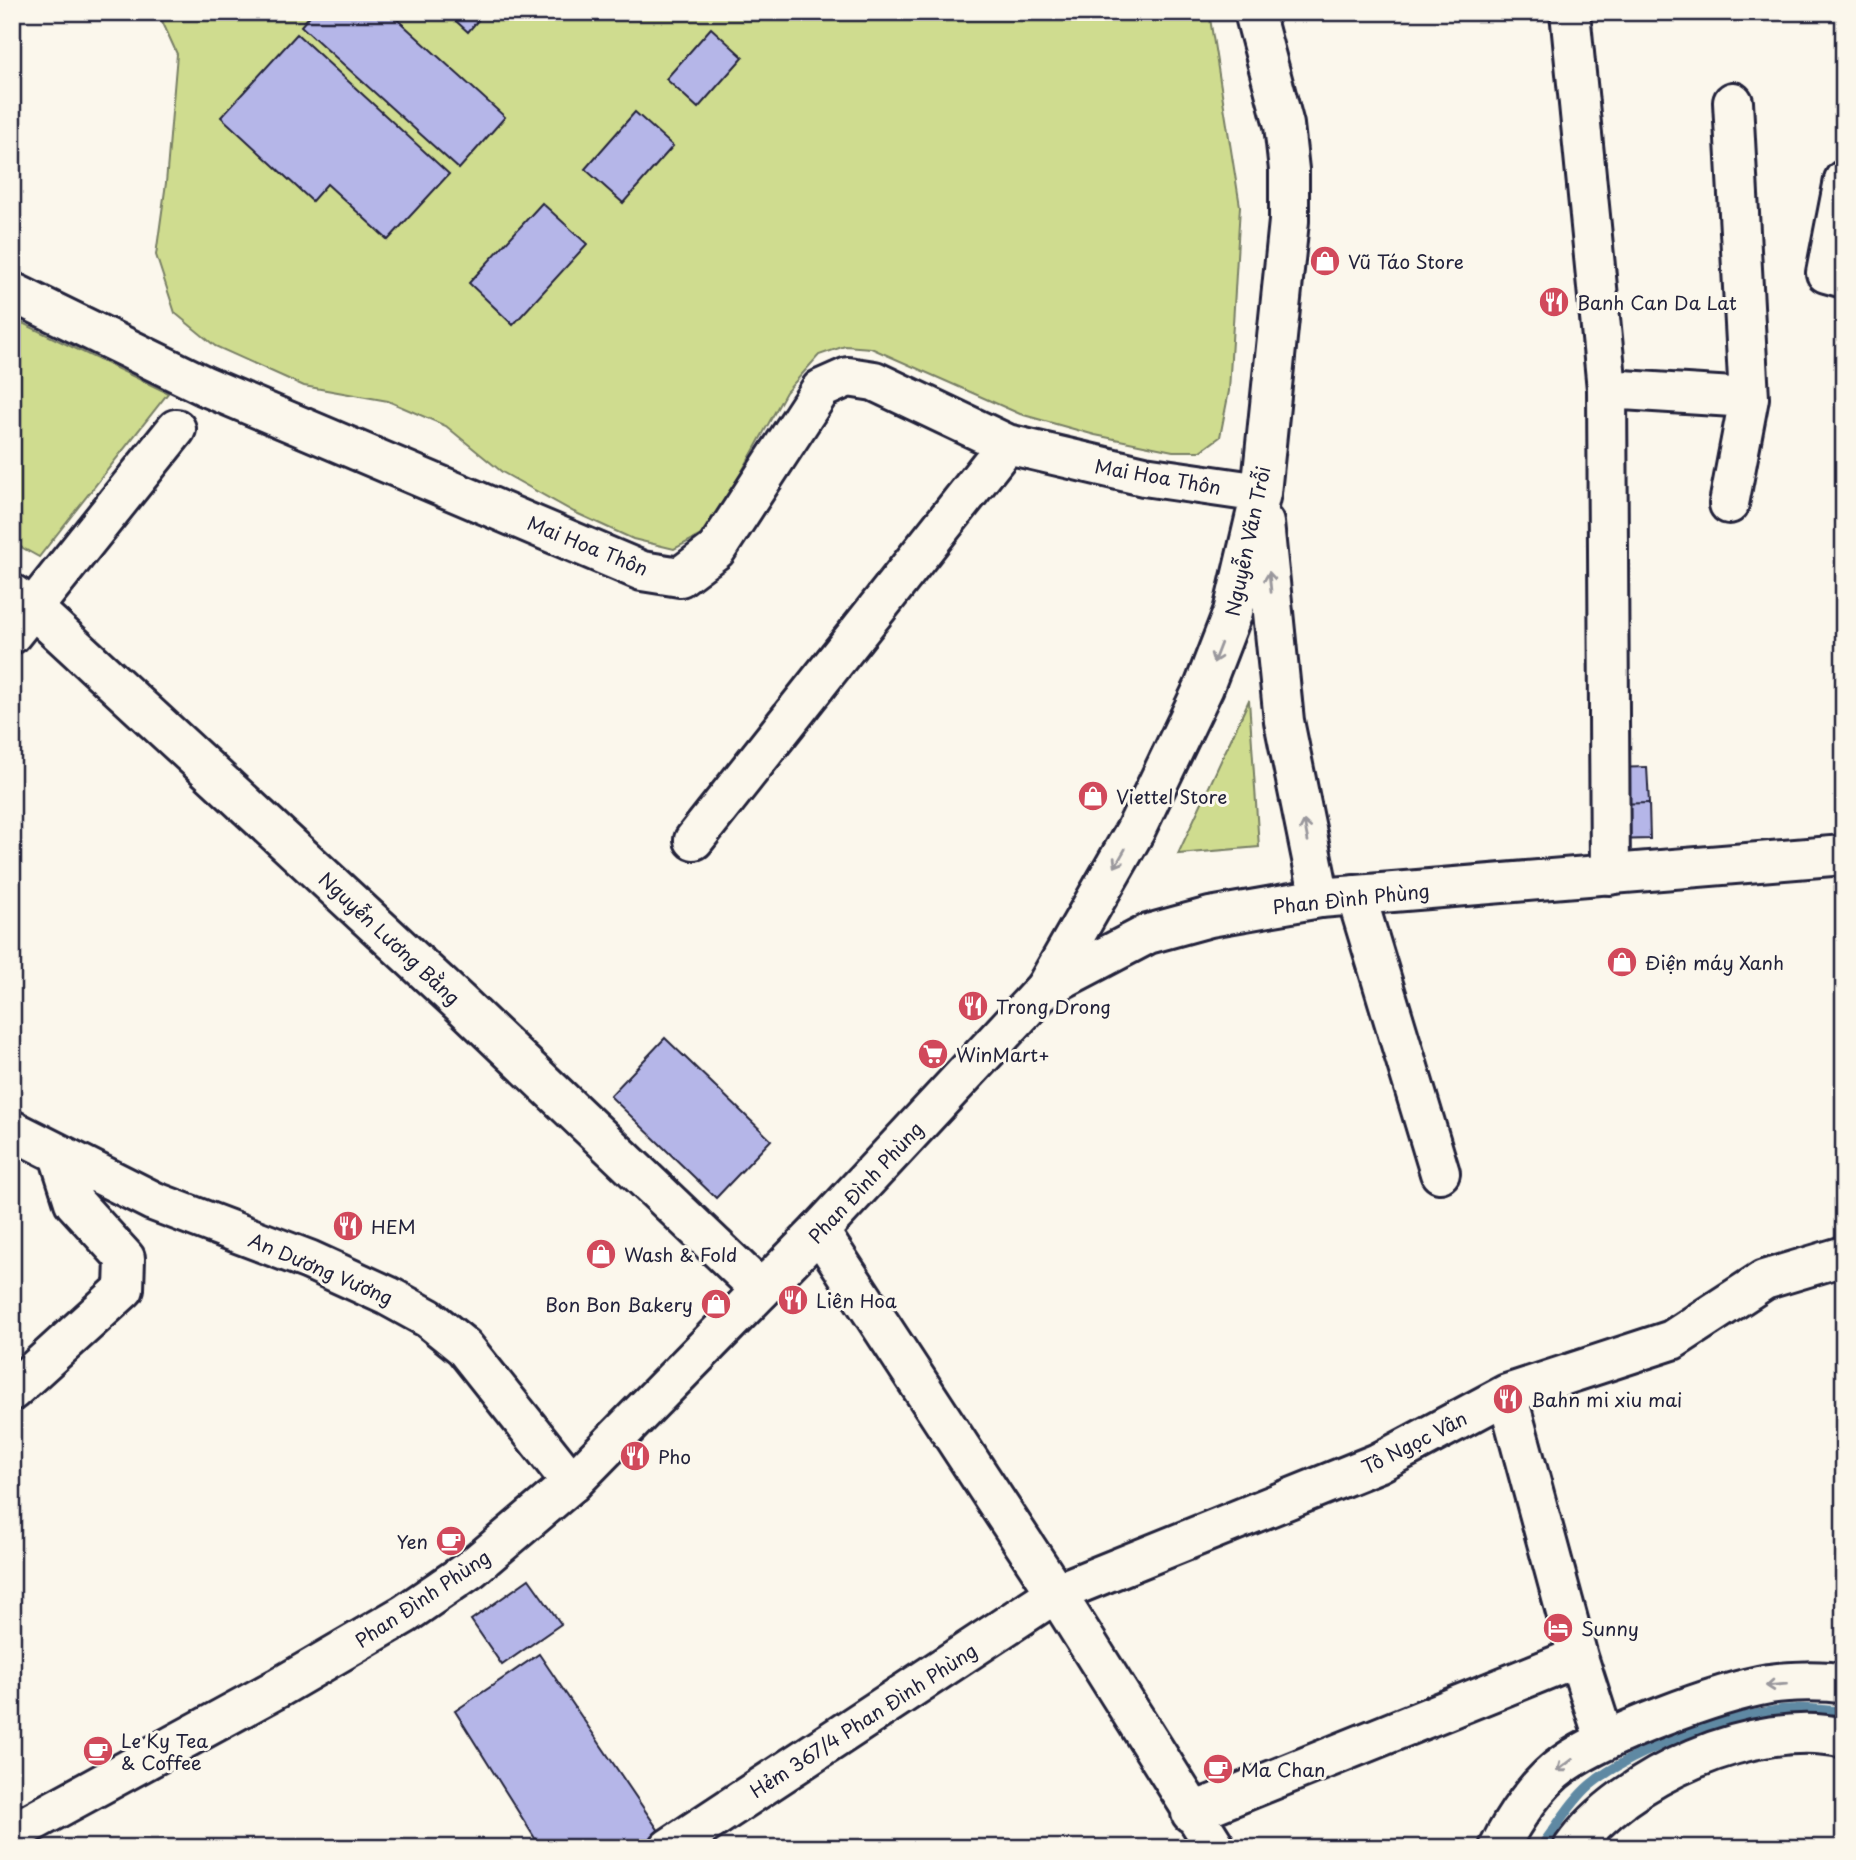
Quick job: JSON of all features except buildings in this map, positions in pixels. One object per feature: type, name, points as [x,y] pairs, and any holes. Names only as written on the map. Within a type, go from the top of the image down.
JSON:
[{"type":"street","name":"Nguyễn Văn Trỗi","points":[[1045,988],[1136,831],[1204,687],[1233,612],[1261,493],[1289,221],[1289,170],[1284,125],[1254,12]]},
{"type":"street","points":[[1570,12],[1607,389],[1610,875]]},
{"type":"street","points":[[1729,504],[1749,398],[1733,102]]},
{"type":"street","points":[[1844,180],[1826,273],[1844,278]]},
{"type":"street","name":"Mai Hoa Thôn","points":[[12,292],[205,386],[642,571],[680,577],[716,550],[821,389],[848,377],[874,381],[1007,444],[1144,476],[1261,493]]},
{"type":"street","points":[[1607,389],[1749,398]]},
{"type":"street","points":[[20,612],[176,429]]},
{"type":"street","points":[[694,840],[1007,444]]},
{"type":"street","points":[[1261,493],[1284,722],[1338,897],[1440,1173]]},
{"type":"street","name":"Nguyễn Lương Bằng","points":[[20,612],[420,965],[761,1290]]},
{"type":"street","name":"Phan Đình Phùng","points":[[12,1833],[187,1739],[405,1614],[472,1568],[572,1483],[819,1231],[1045,988],[1148,934],[1210,917],[1338,897],[1844,855]]},
{"type":"street","name":"An Dương Vương","points":[[16,1139],[59,1155],[153,1200],[309,1260],[388,1296],[428,1318],[464,1347],[572,1483]]},
{"type":"street","points":[[12,1391],[124,1289],[125,1258],[74,1202],[59,1155]]},
{"type":"street","points":[[819,1231],[1056,1593],[1191,1813],[1216,1848]]},
{"type":"street","name":"Tô Ngọc Vân","points":[[1056,1593],[1378,1463],[1507,1394],[1672,1340],[1764,1280],[1844,1256]]},
{"type":"street","points":[[1507,1394],[1578,1657],[1605,1741]]},
{"type":"street","name":"Hẻm 367/4 Phan Đình Phùng","points":[[669,1848],[1056,1593]]},
{"type":"street","points":[[1191,1813],[1578,1657]]},
{"type":"street","points":[[1499,1848],[1507,1831],[1536,1793],[1563,1765],[1605,1741],[1692,1707],[1769,1684],[1844,1684]]},
{"type":"street","points":[[1573,1848],[1590,1824],[1650,1778],[1704,1755],[1778,1735],[1844,1738]]},
{"type":"green space","points":[[158,12],[1209,12],[1240,206],[1229,391],[1220,437],[1201,451],[1173,451],[1095,435],[1020,414],[871,348],[845,346],[819,355],[786,392],[709,531],[674,549],[633,539],[574,512],[502,472],[446,426],[388,401],[304,386],[215,346],[175,313],[156,255],[166,183],[177,54]]},
{"type":"green space","points":[[12,318],[168,393],[39,557],[12,542]]},
{"type":"green space","points":[[1249,700],[1259,847],[1178,854]]},
{"type":"waterway","points":[[1540,1848],[1583,1791],[1632,1758],[1717,1724],[1772,1711],[1801,1709],[1844,1712]]},
{"type":"place","name":"Vũ Táo Store","points":[[1325,261]]},
{"type":"place","name":"Banh Can Da Lat","points":[[1554,302]]},
{"type":"place","name":"Viettel Store","points":[[1093,796]]},
{"type":"place","name":"Điện máy Xanh","points":[[1622,962]]},
{"type":"place","name":"Trong Drong","points":[[973,1006]]},
{"type":"place","name":"WinMart+","points":[[933,1054]]},
{"type":"place","name":"HEM","points":[[348,1226]]},
{"type":"place","name":"Wash & Fold","points":[[601,1254]]},
{"type":"place","name":"Liên Hoa","points":[[793,1300]]},
{"type":"place","name":"Bon Bon Bakery","points":[[716,1304]]},
{"type":"place","name":"Bahn mi xiu mai","points":[[1508,1399]]},
{"type":"place","name":"Pho","points":[[635,1456]]},
{"type":"place","name":"Yen","points":[[451,1541]]},
{"type":"place","name":"Sunny","points":[[1558,1628]]},
{"type":"place","name":"Le Ky Tea & Coffee","points":[[98,1751]]},
{"type":"place","name":"Ma Chan","points":[[1218,1769]]}]
